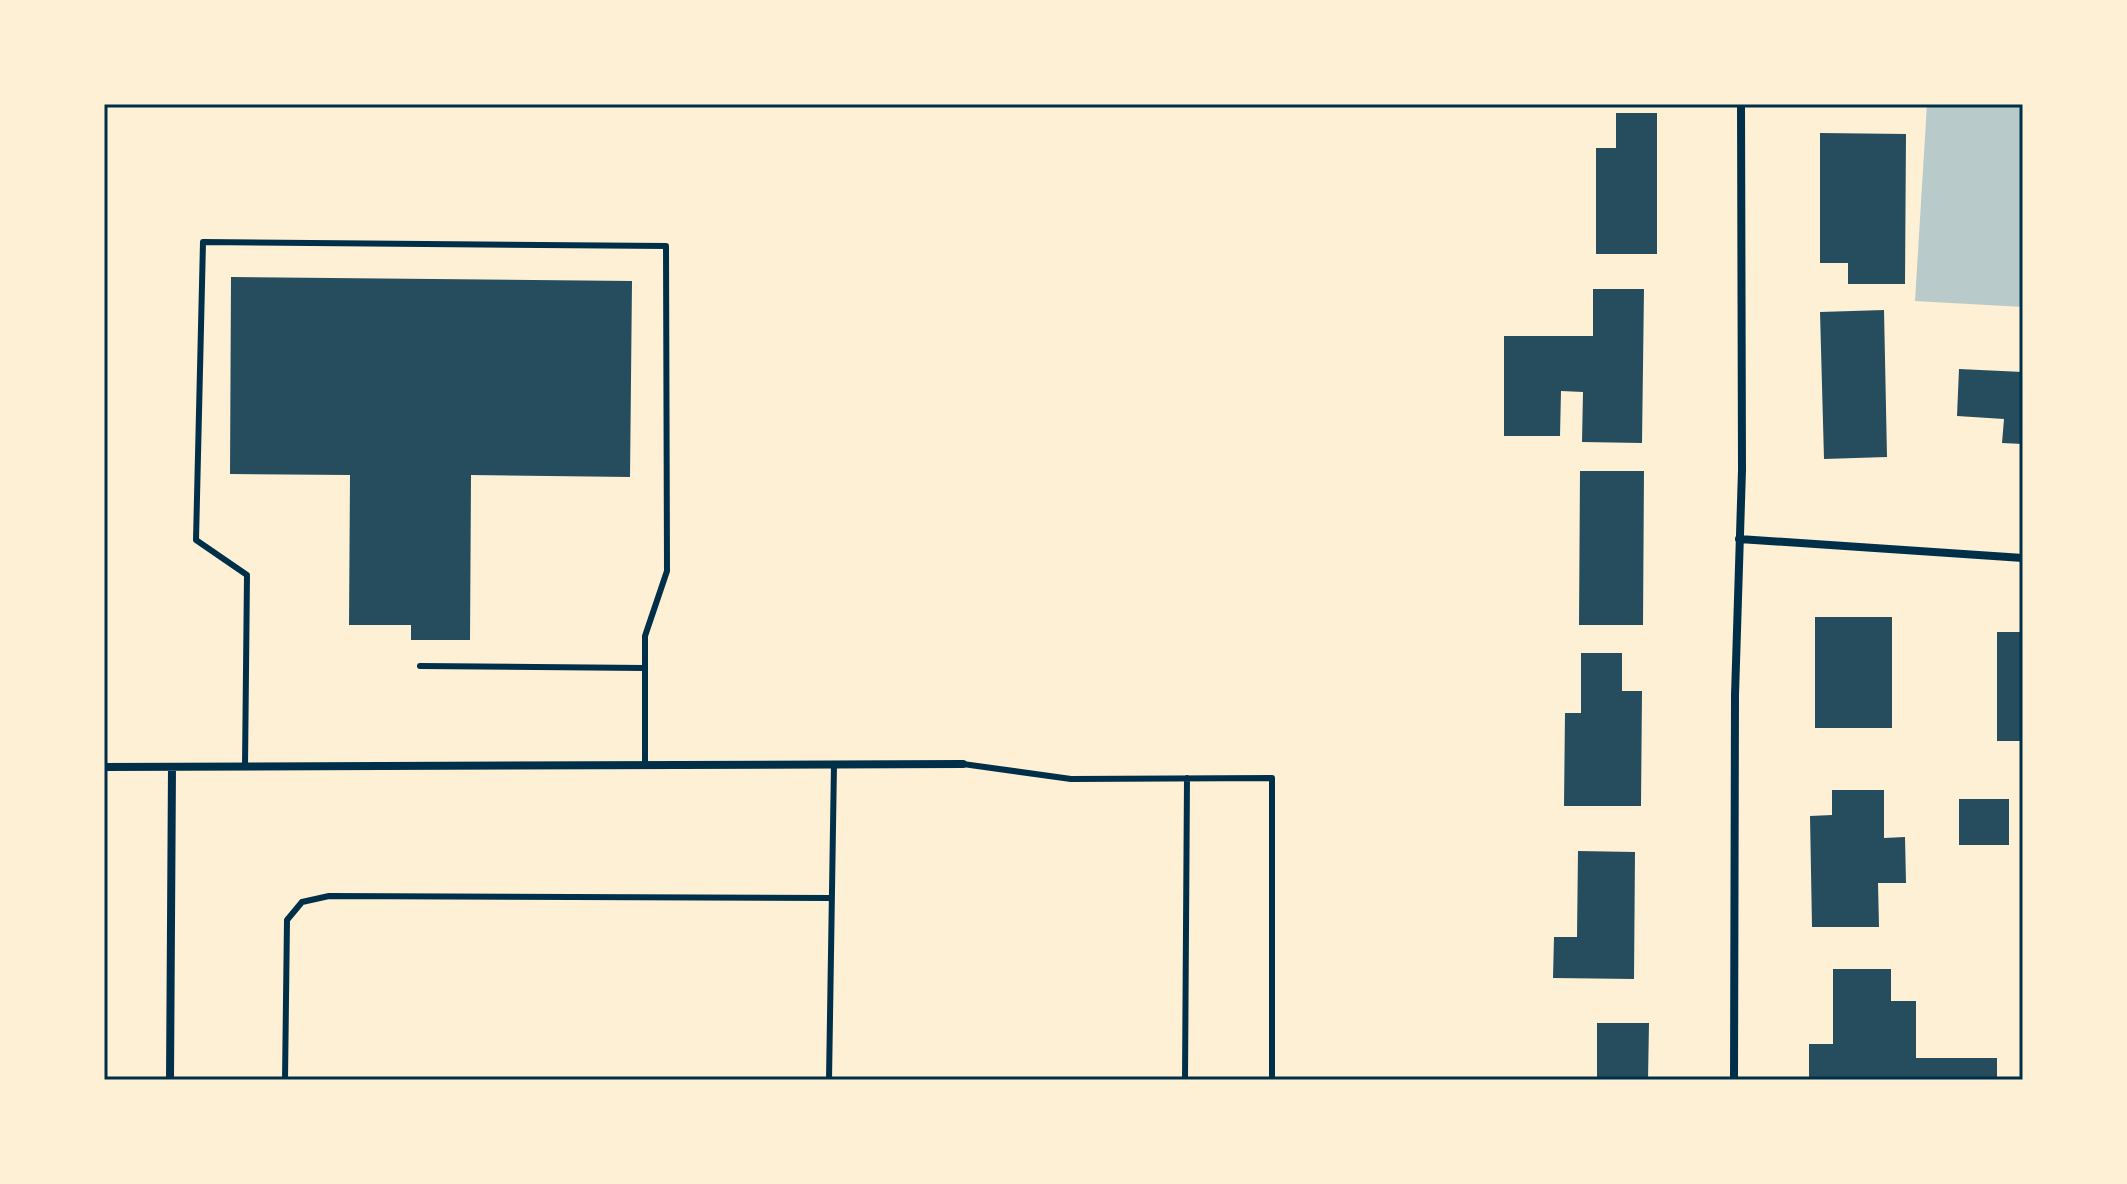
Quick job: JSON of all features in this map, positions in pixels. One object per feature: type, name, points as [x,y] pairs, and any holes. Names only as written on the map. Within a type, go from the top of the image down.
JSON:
[{"type":"street","points":[[1734,1080],[1735,695],[1742,470],[1741,104]]},
{"type":"street","points":[[1739,539],[2023,558]]},
{"type":"street","points":[[104,767],[963,764]]},
{"type":"street","points":[[170,1080],[172,767]]},
{"type":"lane","points":[[245,767],[247,575],[196,540],[203,242],[666,246],[667,571],[645,636],[645,765]]},
{"type":"lane","points":[[420,666],[645,668]]},
{"type":"lane","points":[[829,1080],[834,764]]},
{"type":"lane","points":[[963,764],[1071,779],[1272,778],[1272,1080]]},
{"type":"lane","points":[[1185,1080],[1187,778]]},
{"type":"lane","points":[[285,1080],[287,920],[302,902],[329,896],[832,898]]},
{"type":"shaded area","points":[[1927,104],[2023,104],[2023,307],[1915,301]]},
{"type":"building","points":[[1616,113],[1657,113],[1657,254],[1596,254],[1596,148],[1616,148]]},
{"type":"building","points":[[1820,133],[1906,134],[1905,284],[1848,284],[1848,263],[1820,263]]},
{"type":"building","points":[[231,277],[632,281],[630,477],[471,475],[470,640],[411,640],[411,625],[349,625],[350,475],[230,474]]},
{"type":"building","points":[[1593,289],[1644,289],[1642,443],[1582,442],[1583,392],[1561,391],[1560,436],[1504,436],[1504,336],[1593,336]]},
{"type":"building","points":[[1884,310],[1887,457],[1824,459],[1820,312]]},
{"type":"building","points":[[1959,369],[2023,372],[2023,444],[2002,443],[2004,419],[1957,416]]},
{"type":"building","points":[[1580,471],[1644,471],[1643,625],[1579,625]]},
{"type":"building","points":[[1815,617],[1892,617],[1892,728],[1815,728]]},
{"type":"building","points":[[1997,632],[2023,632],[2023,741],[1997,741]]},
{"type":"building","points":[[1581,653],[1622,653],[1622,691],[1642,691],[1641,806],[1564,806],[1565,713],[1581,713]]},
{"type":"building","points":[[1832,790],[1884,790],[1884,838],[1905,837],[1906,883],[1878,883],[1879,927],[1812,927],[1810,816],[1832,815]]},
{"type":"building","points":[[1959,799],[2009,799],[2009,845],[1959,845]]},
{"type":"building","points":[[1578,851],[1635,852],[1634,979],[1553,978],[1554,937],[1577,937]]},
{"type":"building","points":[[1833,969],[1891,969],[1891,1001],[1916,1001],[1916,1058],[1997,1058],[1997,1080],[1809,1080],[1809,1044],[1833,1044]]},
{"type":"building","points":[[1597,1023],[1649,1023],[1648,1080],[1597,1080]]}]
